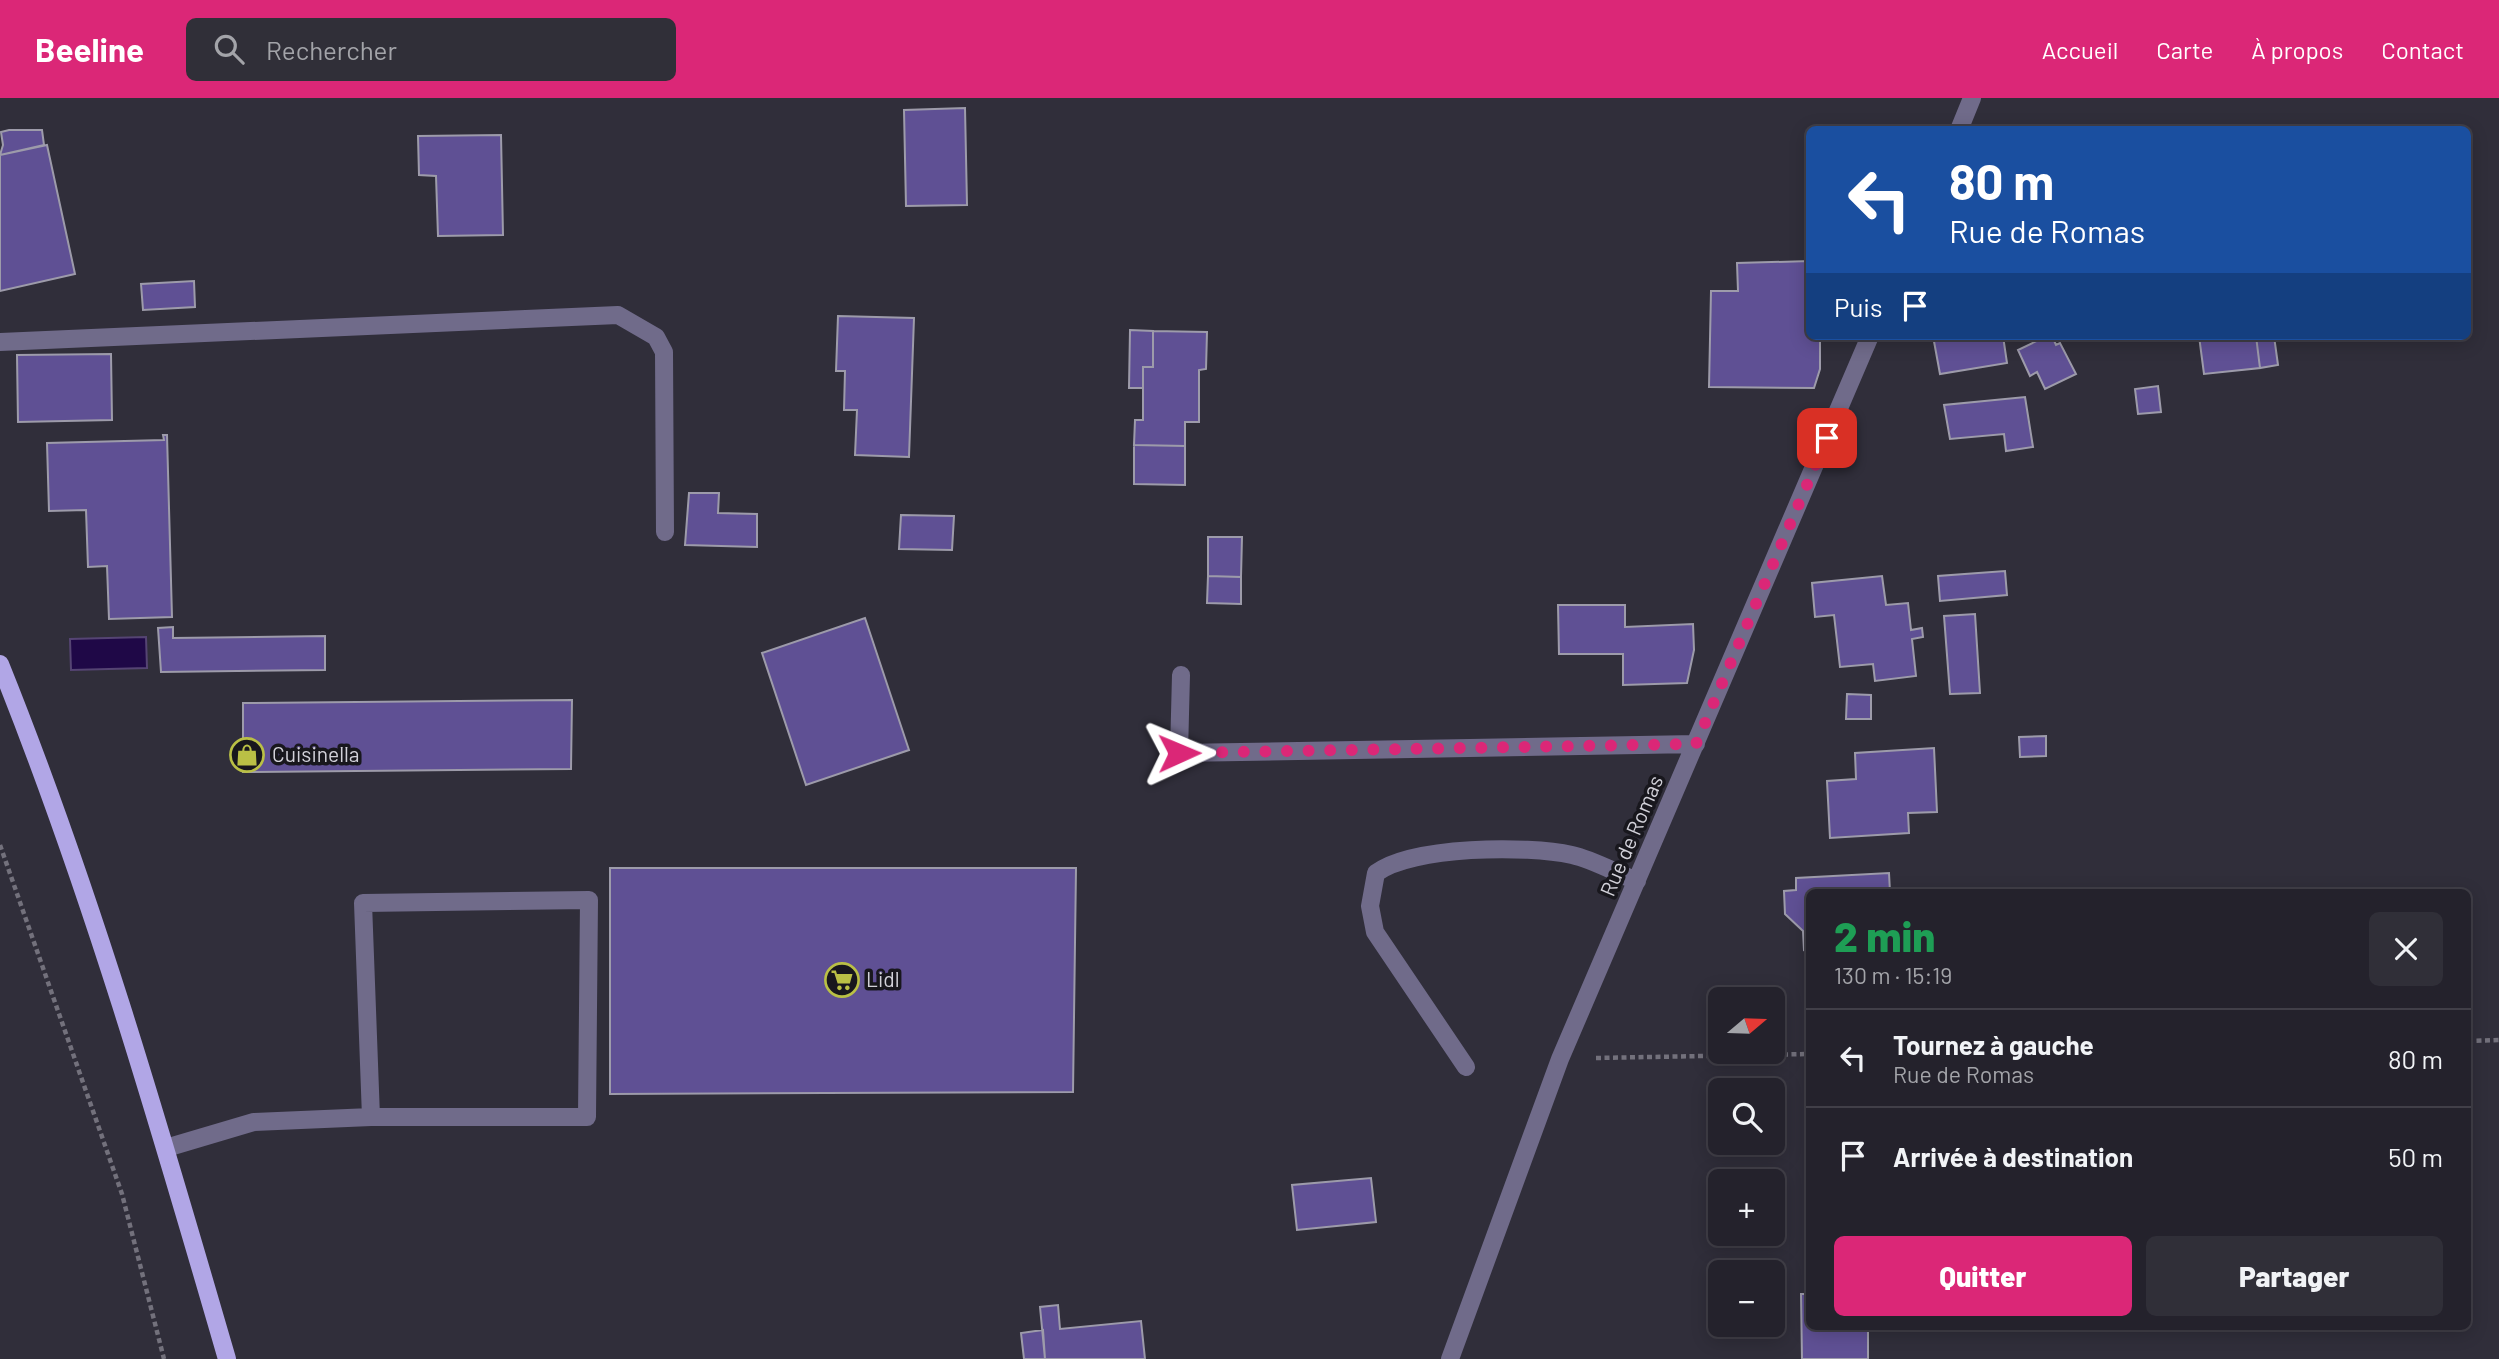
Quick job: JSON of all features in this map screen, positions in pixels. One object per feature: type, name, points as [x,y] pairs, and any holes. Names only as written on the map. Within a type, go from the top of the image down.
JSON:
[{"type":"main road","points":[[0,664],[99,937],[166,1148],[227,1359]]},
{"type":"street","points":[[1961,126],[1972,98]]},
{"type":"street","points":[[0,342],[618,315],[656,337],[664,352],[665,532]]},
{"type":"street","name":"Rue de Romas","points":[[1450,1359],[1560,1059],[1868,340]]},
{"type":"street","points":[[1181,675],[1179,753],[1696,744]]},
{"type":"street","points":[[1466,1067],[1376,932],[1370,906],[1376,873],[1388,864],[1423,853],[1495,850],[1572,855],[1637,881]]},
{"type":"street","points":[[166,1148],[254,1122],[372,1117],[587,1117],[589,900],[363,903],[372,1117]]},
{"type":"path","points":[[0,845],[122,1194],[164,1359]]},
{"type":"path","points":[[2471,1041],[2499,1040]]},
{"type":"path","points":[[1560,1059],[1806,1054]]},
{"type":"shaded area","points":[[146,637],[147,668],[71,670],[70,639]]},
{"type":"building","points":[[965,108],[967,205],[906,206],[904,110]]},
{"type":"building","points":[[42,130],[44,145],[0,155],[3,145],[1,132]]},
{"type":"building","points":[[501,135],[503,235],[438,236],[436,176],[419,175],[418,136]]},
{"type":"building","points":[[47,145],[75,274],[0,291],[0,155]]},
{"type":"building","points":[[1806,261],[1806,340],[1820,340],[1820,369],[1814,388],[1709,387],[1711,291],[1738,291],[1737,263]]},
{"type":"building","points":[[194,281],[195,307],[143,310],[141,284]]},
{"type":"building","points":[[838,316],[914,318],[909,457],[855,455],[857,410],[844,410],[845,371],[836,371]]},
{"type":"building","points":[[1130,330],[1153,331],[1153,367],[1143,367],[1143,388],[1129,388]]},
{"type":"building","points":[[1153,331],[1207,332],[1206,369],[1199,370],[1199,422],[1185,422],[1185,446],[1134,445],[1135,420],[1143,420],[1143,367],[1153,367]]},
{"type":"building","points":[[1934,340],[2004,340],[2007,363],[1940,374]]},
{"type":"building","points":[[2039,340],[2054,340],[2056,345],[2060,343],[2076,374],[2045,389],[2037,372],[2030,376],[2018,350]]},
{"type":"building","points":[[2200,340],[2256,340],[2260,368],[2204,374]]},
{"type":"building","points":[[2256,340],[2275,340],[2278,365],[2260,368]]},
{"type":"building","points":[[111,354],[112,420],[18,422],[17,355]]},
{"type":"building","points":[[2158,386],[2161,412],[2138,414],[2135,389]]},
{"type":"building","points":[[2025,397],[2033,447],[2006,451],[2004,434],[1950,439],[1944,405]]},
{"type":"building","points":[[163,435],[167,435],[172,617],[109,619],[107,566],[88,567],[86,510],[49,511],[47,443],[164,440]]},
{"type":"building","points":[[1134,445],[1185,446],[1185,485],[1134,484]]},
{"type":"building","points":[[689,493],[719,493],[718,513],[757,514],[757,547],[685,545]]},
{"type":"building","points":[[901,515],[954,516],[952,550],[899,549]]},
{"type":"building","points":[[1208,537],[1242,537],[1241,577],[1208,576]]},
{"type":"building","points":[[2005,571],[2007,595],[1940,601],[1938,576]]},
{"type":"building","points":[[1208,576],[1241,577],[1241,604],[1207,603]]},
{"type":"building","points":[[1882,576],[1886,605],[1908,603],[1911,630],[1922,628],[1923,637],[1912,639],[1916,676],[1875,681],[1873,664],[1840,667],[1834,615],[1815,617],[1812,583]]},
{"type":"building","points":[[1558,605],[1625,605],[1625,627],[1693,624],[1694,650],[1687,683],[1623,685],[1623,654],[1559,654]]},
{"type":"building","points":[[1975,614],[1980,693],[1950,694],[1944,616]]},
{"type":"building","points":[[865,618],[909,750],[806,785],[762,653]]},
{"type":"building","points":[[173,627],[173,638],[325,636],[325,670],[161,672],[158,628]]},
{"type":"building","points":[[1847,694],[1871,695],[1871,719],[1846,719]]},
{"type":"building","points":[[572,700],[571,769],[243,772],[243,703]]},
{"type":"building","points":[[2046,736],[2046,756],[2020,757],[2019,737]]},
{"type":"building","points":[[1934,748],[1937,812],[1908,813],[1909,833],[1830,838],[1827,781],[1856,779],[1855,753]]},
{"type":"building","name":"Lidl","points":[[610,868],[1076,868],[1073,1092],[610,1094]]},
{"type":"building","points":[[1889,873],[1890,889],[1806,889],[1804,950],[1803,931],[1785,914],[1784,891],[1796,890],[1796,878]]},
{"type":"building","points":[[1371,1178],[1376,1222],[1297,1230],[1292,1185]]},
{"type":"building","points":[[1801,1294],[1806,1294],[1806,1330],[1868,1330],[1868,1359],[1802,1359]]},
{"type":"building","points":[[1058,1305],[1060,1329],[1141,1321],[1145,1359],[1045,1359],[1040,1307]]},
{"type":"building","points":[[1043,1330],[1045,1359],[1024,1359],[1021,1333]]},
{"type":"place","name":"Cuisinella","points":[[247,755]]},
{"type":"place","name":"Lidl","points":[[842,980]]},
{"type":"route","points":[[1179,753],[1696,744],[1827,438]]}]
